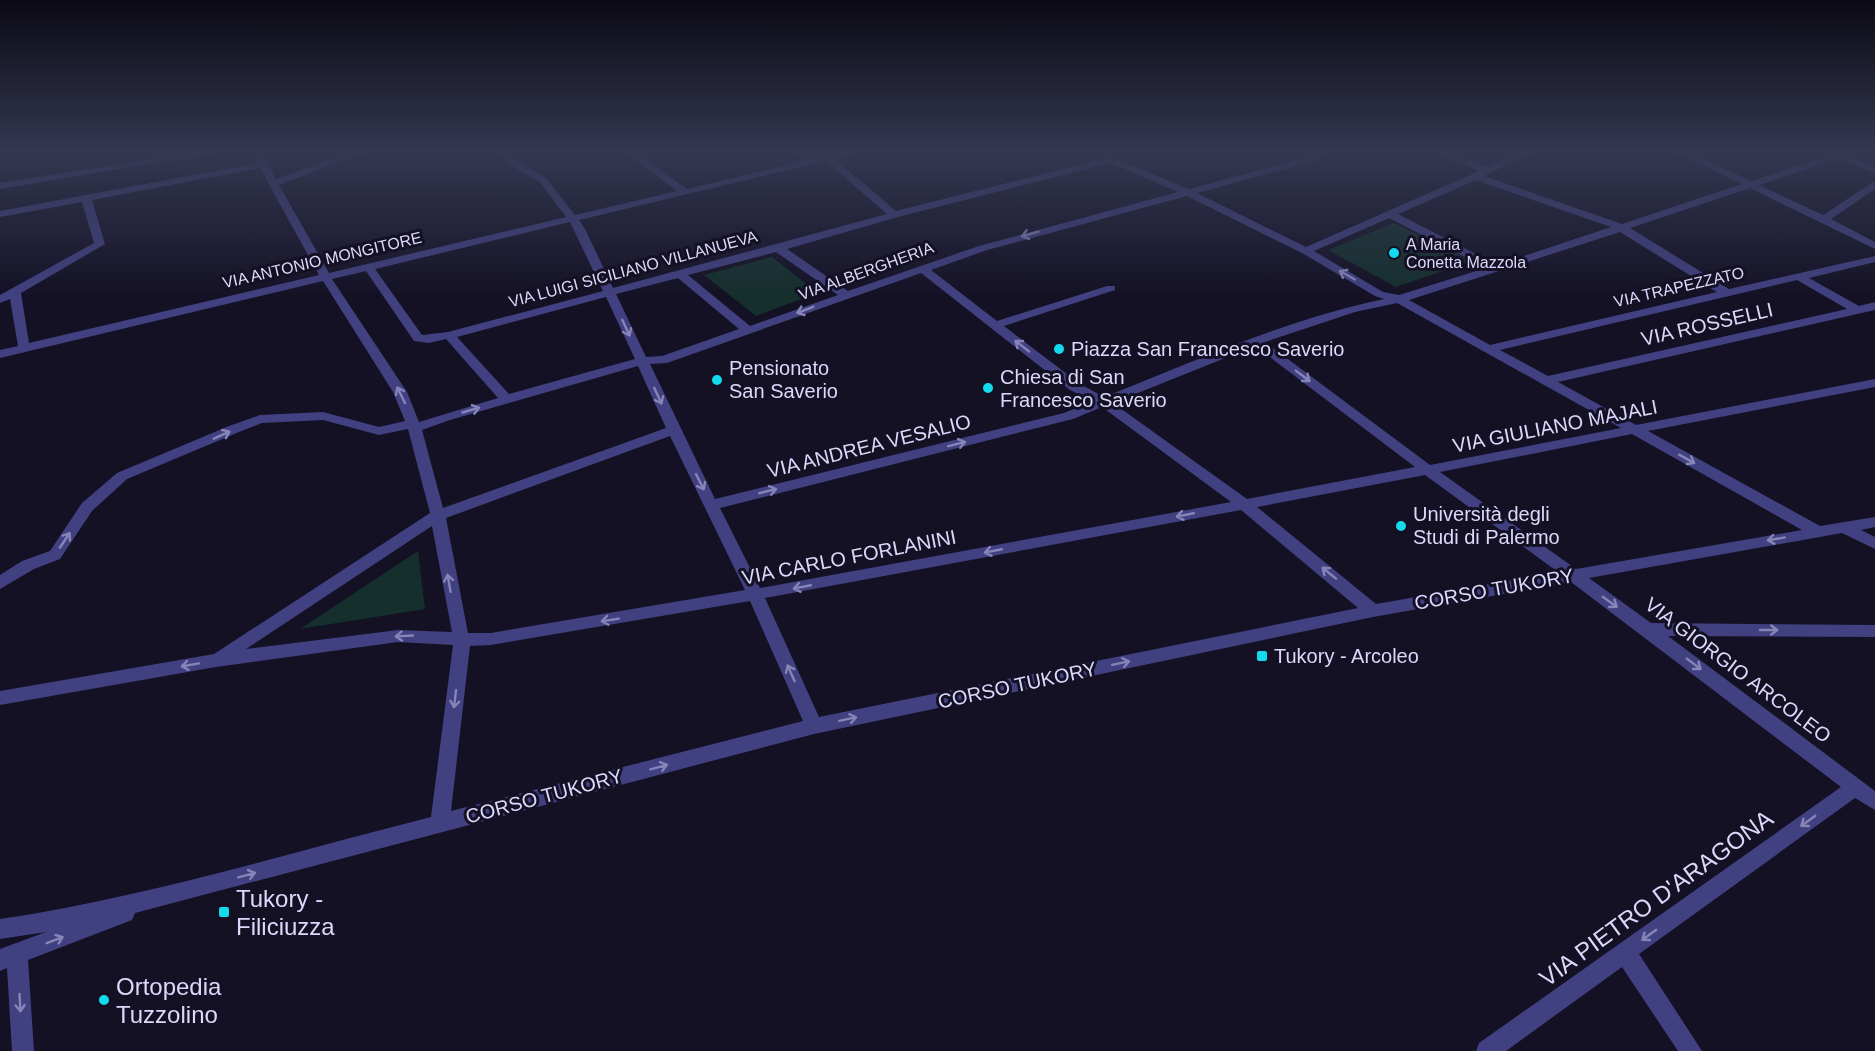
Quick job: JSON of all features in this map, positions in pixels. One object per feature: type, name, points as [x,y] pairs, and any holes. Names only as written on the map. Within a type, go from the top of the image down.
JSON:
[{"type":"street","points":[[0,214],[80,199]]},
{"type":"street","points":[[0,300],[100,243],[86,199]]},
{"type":"street","points":[[282,199],[325,276],[400,392],[414,425],[438,515],[454,609],[462,640],[440,824]]},
{"type":"street","points":[[559,199],[574,218],[674,430],[756,596],[814,726]]},
{"type":"street","name":"VIA ANTONIO MONGITORE","points":[[0,354],[655,199]]},
{"type":"street","points":[[876,199],[894,215]]},
{"type":"street","name":"VIA LUIGI SICILIANO VILLANUEVA","points":[[368,266],[418,338],[429,339],[957,199]]},
{"type":"street","name":"VIA ALBERGHERIA","points":[[0,583],[28,565],[55,555],[87,507],[122,476],[260,419],[323,416],[379,431],[414,425],[642,361],[663,360],[921,268],[1040,231],[1160,199]]},
{"type":"street","name":"VIA LUIGI SICILIANO VILLANUEVA","points":[[1201,199],[1306,251],[1379,294],[1399,299],[1491,348],[1818,532]]},
{"type":"street","points":[[1306,251],[1427,199]]},
{"type":"street","points":[[1540,199],[1620,227],[1725,292]]},
{"type":"street","name":"VIA ANDREA VESALIO","points":[[711,505],[1068,416],[1256,340],[1352,309],[1399,299],[1496,269],[1706,199]]},
{"type":"street","points":[[1780,199],[1875,246]]},
{"type":"street","points":[[1824,219],[1853,199]]},
{"type":"street","points":[[1391,215],[1496,269]]},
{"type":"street","points":[[778,248],[846,295]]},
{"type":"street","name":"VIA TRAPEZZATO","points":[[1491,348],[1875,259]]},
{"type":"street","points":[[921,268],[1075,387],[1104,402],[1243,504],[1373,611]]},
{"type":"street","points":[[680,273],[749,331]]},
{"type":"street","points":[[1798,276],[1857,310]]},
{"type":"street","points":[[995,325],[1112,288]]},
{"type":"street","points":[[15,292],[24,348]]},
{"type":"street","name":"VIA ROSSELLI","points":[[1549,380],[1875,306]]},
{"type":"street","points":[[449,335],[507,400]]},
{"type":"street","name":"VIA GIORGIO ARCOLEO","points":[[1256,340],[1429,471],[1648,629],[1875,802]]},
{"type":"street","name":"VIA GIULIANO MAJALI","points":[[1243,504],[1429,471],[1875,383]]},
{"type":"street","points":[[216,660],[438,515],[674,430]]},
{"type":"street","name":"VIA CARLO FORLANINI","points":[[0,698],[216,660],[398,636],[429,635],[462,640],[491,639],[756,596],[1243,504]]},
{"type":"street","name":"CORSO TUKORY","points":[[0,929],[47,922],[170,896],[814,726],[1373,611],[1875,522]]},
{"type":"street","points":[[1843,527],[1875,544]]},
{"type":"street","points":[[1648,629],[1875,631]]},
{"type":"street","name":"VIA PIETRO D'ARAGONA","points":[[1486,1051],[1855,787]]},
{"type":"street","name":"CORSO TUKORY","points":[[9,957],[170,896]]},
{"type":"street","points":[[1625,952],[1691,1051]]},
{"type":"street","points":[[9,957],[22,1051]]},
{"type":"green space","points":[[1394,223],[1472,261],[1396,287],[1328,250]]},
{"type":"green space","points":[[772,257],[818,293],[756,316],[704,275]]},
{"type":"green space","points":[[418,551],[425,609],[300,629]]},
{"type":"place","name":"A Maria Conetta Mazzola","points":[[1394,253]]},
{"type":"place","name":"Piazza San Francesco Saverio","points":[[1059,349]]},
{"type":"place","name":"Pensionato San Saverio","points":[[717,380]]},
{"type":"place","name":"Chiesa di San Francesco Saverio","points":[[988,388]]},
{"type":"place","name":"Università degli Studi di Palermo","points":[[1401,526]]},
{"type":"place","name":"Tukory - Arcoleo","points":[[1262,656]]},
{"type":"place","name":"Tukory - Filiciuzza","points":[[224,912]]},
{"type":"place","name":"Ortopedia Tuzzolino","points":[[104,1000]]}]
